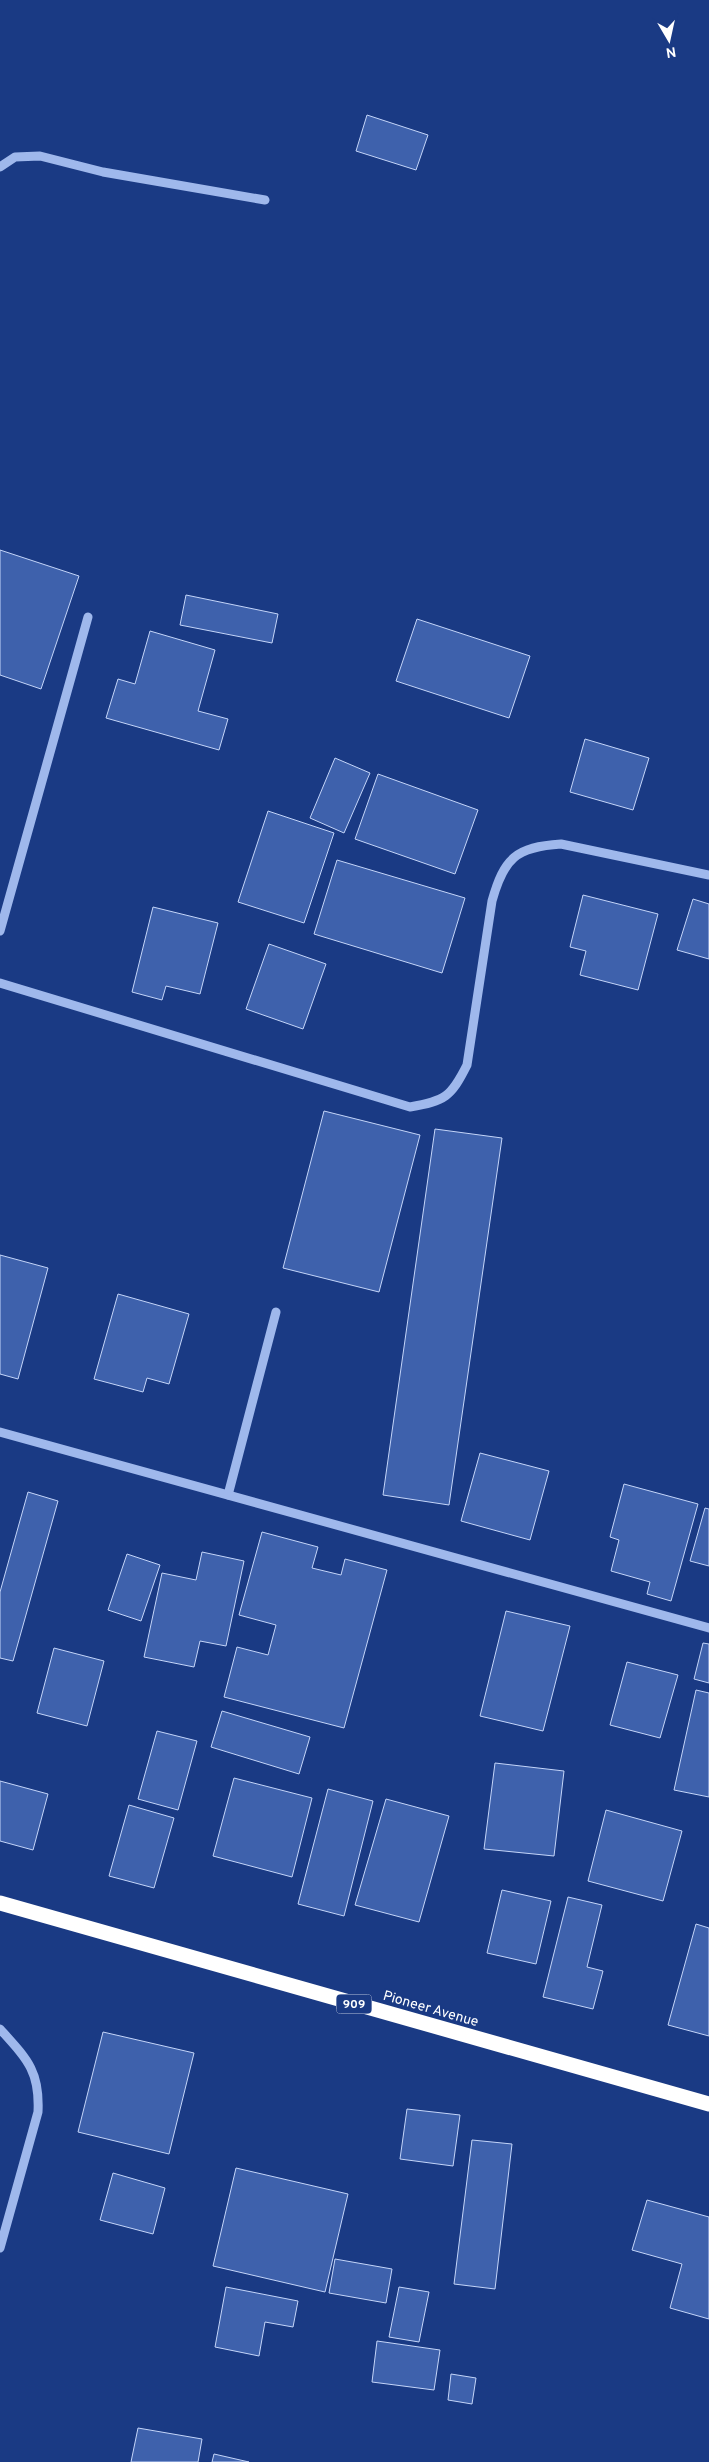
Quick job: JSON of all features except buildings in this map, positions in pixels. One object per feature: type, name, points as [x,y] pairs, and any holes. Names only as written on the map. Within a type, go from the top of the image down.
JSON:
[{"type":"highway","name":"Pioneer Avenue","points":[[0,1903],[709,2104]]},
{"type":"street","points":[[0,167],[14,157],[40,156],[103,172],[265,200]]},
{"type":"street","points":[[0,931],[88,617]]},
{"type":"street","points":[[0,983],[410,1107],[437,1102],[456,1088],[467,1065],[492,901],[499,876],[513,857],[537,845],[561,844],[709,875]]},
{"type":"street","points":[[698,872],[709,866]]},
{"type":"street","points":[[228,1495],[276,1312]]},
{"type":"street","points":[[0,1432],[709,1628]]},
{"type":"street","points":[[0,2029],[30,2064],[39,2090],[38,2112],[0,2248]]}]
